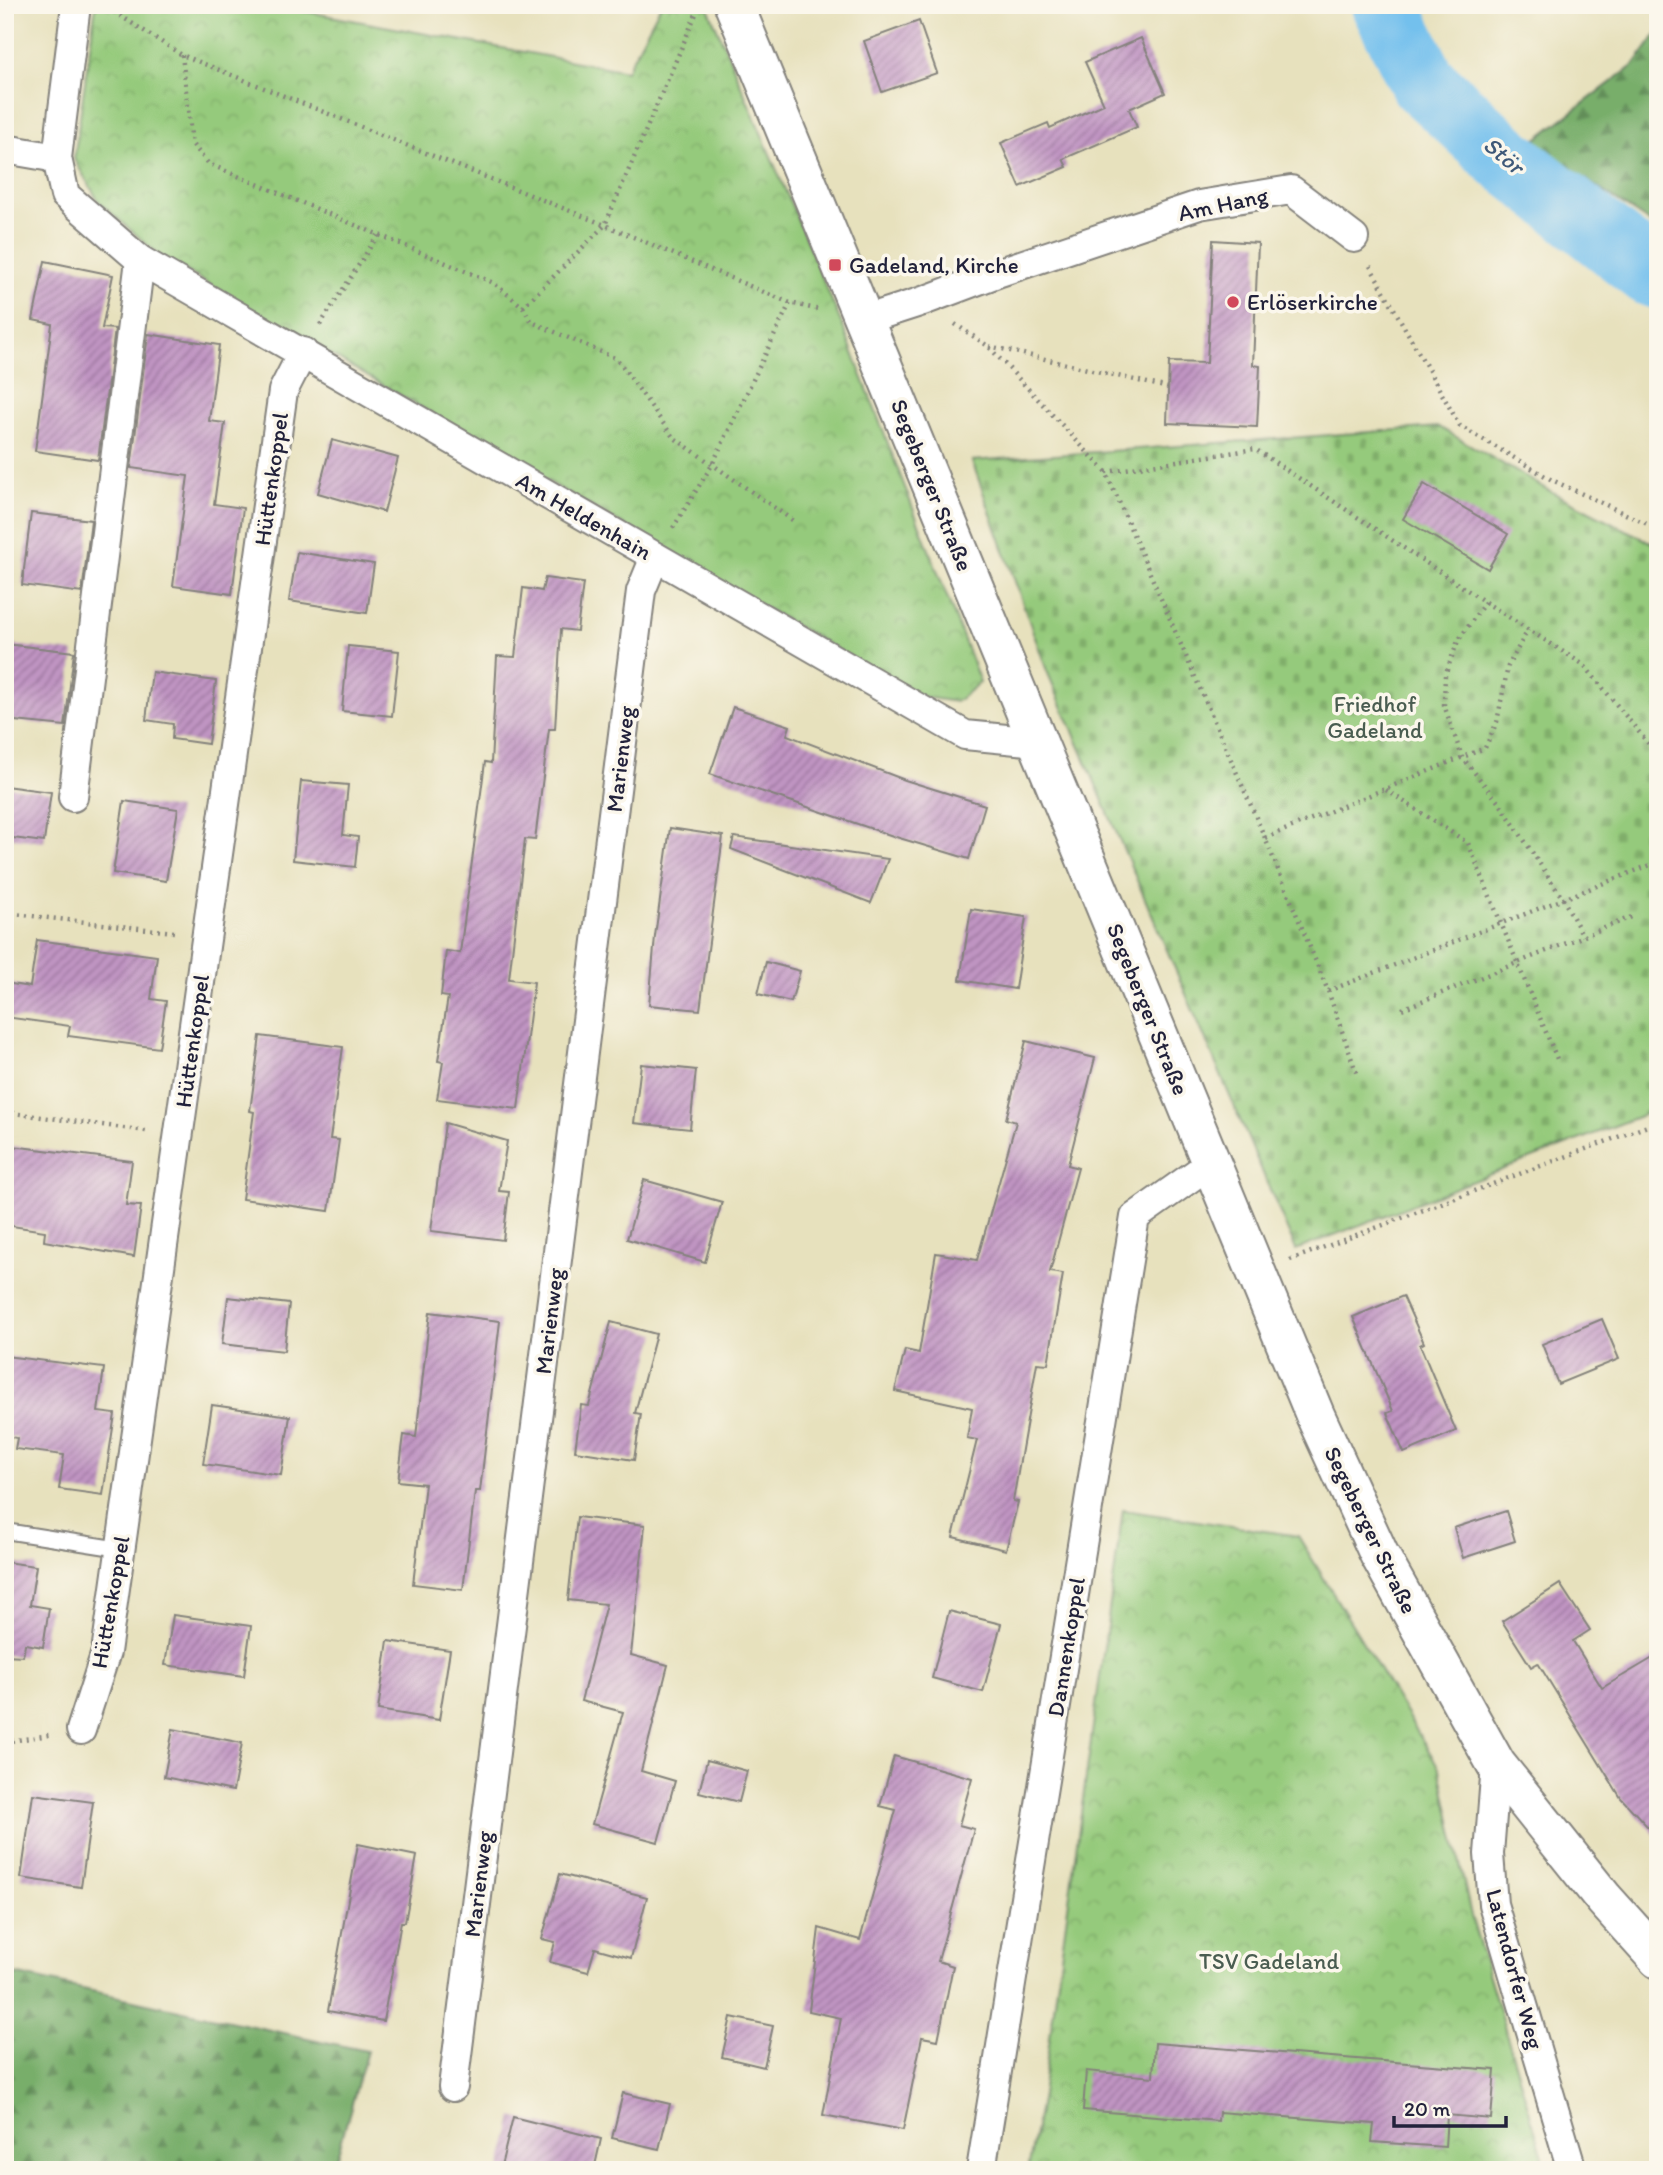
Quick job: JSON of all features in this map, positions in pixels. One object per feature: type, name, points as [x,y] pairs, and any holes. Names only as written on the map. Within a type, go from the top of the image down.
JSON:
[{"type":"main road","name":"Segeberger Straße","points":[[734,5],[1315,1415],[1378,1554],[1496,1764],[1604,1899],[1658,1959]]},
{"type":"street","name":"Am Heldenhain","points":[[76,5],[57,158],[65,195],[140,260],[965,735],[1038,742]]},
{"type":"street","points":[[5,149],[57,158]]},
{"type":"street","name":"Am Hang","points":[[864,320],[923,302],[1000,272],[1199,205],[1291,190],[1354,238]]},
{"type":"street","points":[[73,797],[140,260]]},
{"type":"street","name":"Hüttenkoppel","points":[[81,1730],[106,1652],[283,391],[303,352]]},
{"type":"street","name":"Marienweg","points":[[453,2087],[641,592],[655,557]]},
{"type":"street","name":"Dannenkoppel","points":[[982,2170],[1135,1217],[1211,1163]]},
{"type":"street","name":"Latendorfer Weg","points":[[1496,1764],[1489,1854],[1493,1904],[1572,2170]]},
{"type":"lane","points":[[5,1531],[120,1549]]},
{"type":"path","points":[[104,5],[182,55],[605,225],[790,303],[864,320]]},
{"type":"path","points":[[523,307],[605,225],[701,5]]},
{"type":"path","points":[[182,55],[192,144],[209,164],[494,283],[523,307],[533,322],[617,359],[673,437],[795,522]]},
{"type":"path","points":[[303,352],[378,234]]},
{"type":"path","points":[[1354,238],[1460,426],[1552,480],[1658,528]]},
{"type":"path","points":[[923,302],[988,346],[1106,472],[1265,838],[1328,991],[1358,1077]]},
{"type":"path","points":[[655,557],[712,466],[790,303]]},
{"type":"path","points":[[988,346],[1169,388]]},
{"type":"path","points":[[1106,472],[1255,449],[1584,665],[1652,748],[1658,761]]},
{"type":"path","points":[[1485,602],[1458,641],[1445,675],[1444,705],[1462,757],[1503,807],[1563,899],[1583,936]]},
{"type":"path","points":[[1265,838],[1485,748],[1497,722],[1508,666],[1528,630]]},
{"type":"path","points":[[1385,790],[1468,843],[1557,1059]]},
{"type":"path","points":[[1328,991],[1658,862]]},
{"type":"path","points":[[5,913],[207,935]]},
{"type":"path","points":[[1402,1009],[1634,916]]},
{"type":"path","points":[[5,1112],[178,1136]]},
{"type":"path","points":[[1256,1272],[1658,1122]]},
{"type":"path","points":[[5,1742],[81,1730]]},
{"type":"green space","points":[[96,5],[271,5],[626,71],[661,5],[707,5],[843,327],[980,682],[956,702],[917,696],[159,255],[99,202],[74,159]]},
{"type":"green space","points":[[1658,32],[1658,228],[1531,143],[1634,65]]},
{"type":"green space","name":"Friedhof Gadeland","points":[[1439,427],[1548,490],[1658,546],[1658,1109],[1296,1250],[1047,671],[972,461]]},
{"type":"green space","name":"TSV Gadeland","points":[[1123,1510],[1298,1536],[1440,1769],[1471,1916],[1547,2170],[1028,2170],[1042,2095]]},
{"type":"green space","points":[[5,1972],[367,2051],[333,2170],[5,2170]]},
{"type":"building","points":[[919,21],[937,73],[882,92],[864,41]]},
{"type":"building","points":[[1141,38],[1165,93],[1129,109],[1137,127],[1063,159],[1067,167],[1020,187],[1001,143],[1048,123],[1050,128],[1104,104],[1085,62]]},
{"type":"building","name":"Erlöserkirche","points":[[1213,240],[1258,243],[1253,365],[1260,366],[1257,427],[1167,423],[1169,362],[1207,363]]},
{"type":"building","points":[[45,261],[113,275],[102,328],[115,329],[98,460],[35,451],[52,324],[33,320]]},
{"type":"building","points":[[148,334],[219,345],[209,421],[225,423],[214,504],[243,508],[232,594],[173,586],[188,476],[131,468]]},
{"type":"building","points":[[332,440],[398,458],[384,512],[318,493]]},
{"type":"building","points":[[1424,484],[1508,534],[1488,569],[1403,519]]},
{"type":"building","points":[[31,513],[91,520],[82,593],[22,585]]},
{"type":"building","points":[[297,552],[374,564],[367,613],[289,601]]},
{"type":"building","points":[[545,578],[583,583],[577,631],[561,629],[555,729],[549,729],[535,840],[525,839],[509,979],[534,982],[518,1109],[437,1099],[443,1062],[438,1061],[448,997],[441,996],[446,951],[460,953],[485,762],[491,763],[497,656],[515,657],[523,588],[542,591]]},
{"type":"building","points":[[5,644],[74,652],[65,726],[5,720]]},
{"type":"building","points":[[348,646],[399,651],[392,716],[342,711]]},
{"type":"building","points":[[152,672],[216,681],[208,744],[172,739],[173,724],[146,720]]},
{"type":"building","points":[[733,707],[790,726],[787,735],[905,780],[985,805],[969,859],[710,774]]},
{"type":"building","points":[[301,781],[348,785],[343,835],[358,837],[355,867],[293,860]]},
{"type":"building","points":[[5,786],[51,792],[44,842],[5,837]]},
{"type":"building","points":[[124,801],[178,809],[166,881],[113,873]]},
{"type":"building","points":[[670,828],[723,836],[700,1010],[649,1005],[655,936]]},
{"type":"building","points":[[734,837],[888,859],[871,903],[731,849]]},
{"type":"building","points":[[971,909],[1026,917],[1015,989],[960,980]]},
{"type":"building","points":[[37,940],[157,956],[151,999],[166,1001],[159,1048],[68,1036],[70,1026],[5,1017],[5,983],[30,987]]},
{"type":"building","points":[[766,962],[800,971],[791,1002],[758,994]]},
{"type":"building","points":[[260,1036],[343,1047],[330,1139],[339,1140],[329,1211],[242,1199],[254,1112],[250,1111]]},
{"type":"building","points":[[1026,1041],[1095,1058],[1068,1165],[1078,1168],[1050,1272],[1063,1274],[1048,1364],[1037,1363],[1013,1501],[1018,1502],[1006,1550],[953,1537],[977,1440],[967,1438],[972,1408],[895,1391],[905,1350],[919,1353],[936,1253],[977,1260],[1016,1122],[1006,1119]]},
{"type":"building","points":[[641,1064],[696,1070],[690,1129],[634,1123]]},
{"type":"building","points":[[445,1123],[507,1141],[499,1191],[509,1192],[503,1240],[431,1231]]},
{"type":"building","points":[[12,1146],[132,1161],[126,1205],[141,1206],[134,1257],[44,1241],[45,1231],[5,1225],[5,1193]]},
{"type":"building","points":[[644,1180],[722,1202],[705,1262],[627,1239]]},
{"type":"building","points":[[1403,1296],[1424,1343],[1420,1345],[1456,1431],[1404,1453],[1387,1413],[1393,1411],[1353,1317]]},
{"type":"building","points":[[228,1297],[289,1304],[284,1351],[222,1344]]},
{"type":"building","points":[[430,1312],[500,1321],[480,1491],[475,1491],[463,1590],[413,1584],[425,1484],[398,1481],[404,1435],[416,1437]]},
{"type":"building","points":[[1602,1319],[1619,1359],[1558,1384],[1542,1344]]},
{"type":"building","points":[[611,1322],[656,1334],[635,1413],[641,1414],[634,1460],[575,1451],[581,1405],[589,1406]]},
{"type":"building","points":[[5,1356],[104,1368],[98,1412],[115,1414],[103,1495],[59,1489],[64,1455],[15,1449],[17,1438],[5,1436]]},
{"type":"building","points":[[212,1405],[290,1416],[281,1475],[203,1464]]},
{"type":"building","points":[[1506,1511],[1515,1541],[1463,1558],[1454,1528]]},
{"type":"building","points":[[577,1517],[645,1525],[631,1655],[668,1665],[641,1771],[675,1781],[658,1842],[592,1824],[623,1712],[581,1701],[606,1604],[568,1600]]},
{"type":"building","points":[[5,1562],[36,1566],[30,1605],[49,1608],[43,1647],[25,1644],[23,1656],[5,1655]]},
{"type":"building","points":[[1560,1584],[1590,1630],[1573,1641],[1602,1688],[1658,1655],[1658,1838],[1621,1798],[1538,1663],[1531,1667],[1502,1621]]},
{"type":"building","points":[[949,1611],[1001,1624],[983,1692],[932,1678]]},
{"type":"building","points":[[173,1615],[251,1626],[244,1676],[165,1665]]},
{"type":"building","points":[[388,1641],[450,1650],[439,1720],[378,1710]]},
{"type":"building","points":[[173,1729],[242,1743],[233,1791],[164,1777]]},
{"type":"building","points":[[894,1756],[972,1778],[959,1825],[974,1829],[938,1961],[953,1966],[938,2040],[922,2037],[903,2130],[823,2115],[841,2018],[809,2011],[819,1928],[860,1940],[896,1810],[880,1806]]},
{"type":"building","points":[[707,1760],[747,1771],[739,1802],[699,1792]]},
{"type":"building","points":[[33,1794],[93,1802],[81,1887],[21,1878]]},
{"type":"building","points":[[358,1844],[417,1856],[405,1922],[401,1922],[383,2021],[328,2011]]},
{"type":"building","points":[[560,1874],[647,1897],[631,1958],[595,1948],[588,1972],[550,1962],[555,1942],[542,1939]]},
{"type":"building","points":[[731,2017],[773,2026],[764,2067],[722,2057]]},
{"type":"building","points":[[1155,2043],[1495,2070],[1491,2119],[1447,2115],[1445,2147],[1372,2142],[1374,2124],[1219,2112],[1218,2121],[1083,2110],[1086,2071],[1153,2077]]},
{"type":"building","points":[[623,2093],[670,2104],[659,2149],[612,2138]]},
{"type":"building","points":[[513,2117],[601,2139],[594,2170],[500,2170]]},
{"type":"waterway","name":"Stör","points":[[1385,5],[1423,82],[1505,158],[1651,273],[1658,275]]},
{"type":"place","name":"Gadeland, Kirche","points":[[835,265]]},
{"type":"place","name":"Erlöserkirche","points":[[1233,302]]}]
